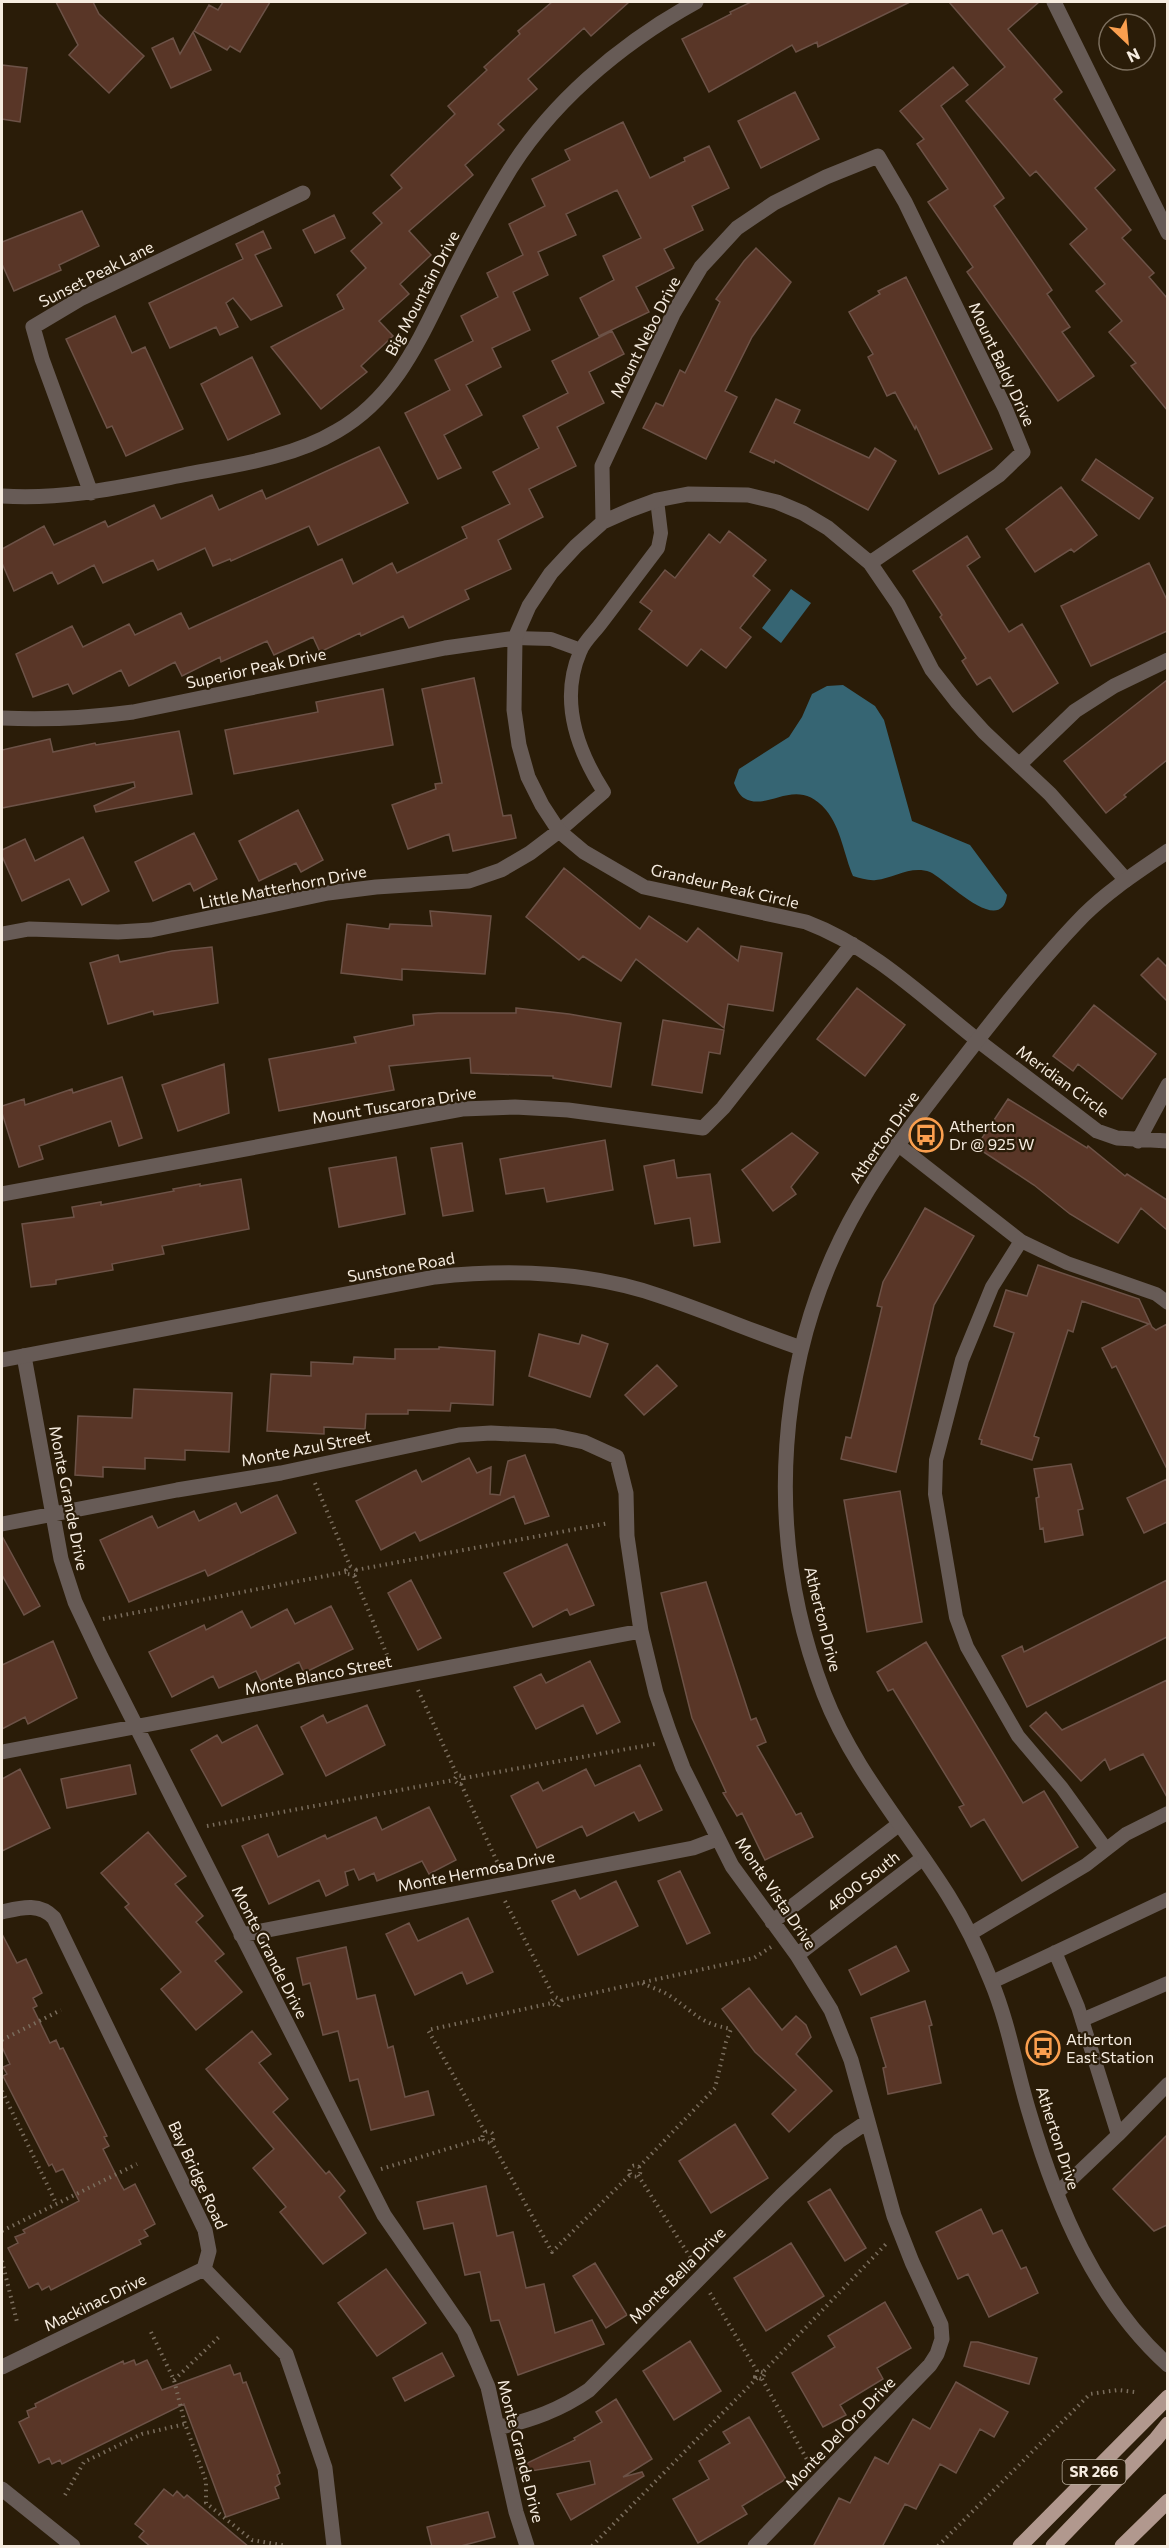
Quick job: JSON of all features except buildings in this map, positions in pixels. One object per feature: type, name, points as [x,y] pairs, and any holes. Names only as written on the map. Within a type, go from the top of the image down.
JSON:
[{"type":"main road","name":"SR 266","points":[[1020,2547],[1167,2397]]},
{"type":"main road","points":[[1053,2547],[1156,2439],[1167,2424]]},
{"type":"main road","points":[[1122,2547],[1167,2501]]},
{"type":"street","name":"Big Mountain Drive","points":[[2,496],[38,499],[91,493],[301,450],[338,431],[379,398],[401,372],[419,344],[449,281],[503,180],[544,124],[585,81],[628,45],[673,14],[696,2]]},
{"type":"street","points":[[1054,2],[1167,232]]},
{"type":"street","name":"Mount Nebo Drive","points":[[603,522],[602,466],[673,314],[701,267],[737,228],[774,203],[826,177],[878,156]]},
{"type":"street","name":"Mount Baldy Drive","points":[[870,563],[999,475],[1023,452],[1005,408],[910,213],[878,156]]},
{"type":"street","name":"Sunset Peak Lane","points":[[91,493],[42,359],[33,327],[80,299],[303,193]]},
{"type":"street","name":"Grandeur Peak Circle","points":[[978,1040],[882,963],[831,932],[806,922],[644,887],[584,852],[559,831],[528,777],[519,745],[514,710],[515,638],[529,606],[551,573],[603,522],[657,500],[688,494],[748,495],[777,502],[803,513],[828,528],[870,563],[898,604],[932,670],[984,732],[1050,794],[1126,879]]},
{"type":"street","name":"Superior Peak Drive","points":[[2,718],[36,720],[89,718],[133,712],[444,648],[515,638]]},
{"type":"street","points":[[1020,764],[1075,711],[1114,686],[1167,660]]},
{"type":"street","name":"Little Matterhorn Drive","points":[[2,934],[29,929],[118,932],[151,930],[328,893],[376,887],[469,881],[501,870],[530,853],[559,831]]},
{"type":"street","name":"Atherton Drive","points":[[1167,851],[1126,879],[1086,914],[978,1040],[897,1144],[858,1206],[829,1264],[801,1348],[790,1408],[784,1464],[786,1522],[792,1581],[806,1638],[824,1693],[858,1764],[970,1934],[992,1982],[1008,2025],[1029,2112],[1072,2230],[1102,2286],[1135,2331],[1167,2365]]},
{"type":"street","name":"Mount Tuscarora Drive","points":[[2,1194],[462,1109],[515,1107],[568,1110],[703,1128],[723,1108],[852,944]]},
{"type":"street","name":"Meridian Circle","points":[[978,1040],[1097,1131],[1117,1138],[1167,1142]]},
{"type":"street","points":[[1138,1141],[1167,1085]]},
{"type":"street","name":"Sunstone Road","points":[[2,1360],[435,1277],[479,1272],[574,1276],[642,1290],[801,1348]]},
{"type":"street","name":"Monte Grande Drive","points":[[24,1356],[52,1514],[67,1581],[84,1623],[384,2216],[464,2331],[488,2387],[516,2512],[527,2547]]},
{"type":"street","name":"Monte Azul Street","points":[[2,1524],[177,1490],[281,1473],[459,1435],[491,1433],[555,1436],[584,1442],[616,1457]]},
{"type":"street","name":"Monte Vista Drive","points":[[616,1457],[626,1493],[632,1582],[640,1630],[656,1693],[672,1741],[717,1839],[732,1866],[796,1955],[831,2010],[851,2060],[900,2231],[936,2311],[941,2325],[942,2339]]},
{"type":"street","name":"Monte Blanco Street","points":[[2,1752],[138,1728],[640,1630]]},
{"type":"street","name":"4600 South","points":[[772,1922],[898,1825]]},
{"type":"street","name":"Monte Hermosa Drive","points":[[241,1935],[693,1848],[717,1839]]},
{"type":"street","name":"4600 South","points":[[796,1955],[922,1858]]},
{"type":"street","name":"Bay Bridge Road","points":[[2,1912],[37,1907],[48,1911],[58,1925],[206,2230],[209,2251],[204,2269]]},
{"type":"street","name":"Monte Bella Drive","points":[[498,2428],[549,2414],[589,2390],[781,2196],[839,2141],[867,2122]]},
{"type":"street","points":[[204,2269],[286,2354],[325,2468],[334,2547]]},
{"type":"street","name":"Mackinac Drive","points":[[2,2367],[204,2269]]},
{"type":"street","name":"Monte Del Oro Drive","points":[[756,2547],[930,2365],[942,2339]]},
{"type":"street","points":[[2,2489],[73,2547]]},
{"type":"lane","points":[[559,831],[604,792],[583,755],[575,734],[570,705],[573,672],[581,650],[658,548],[661,532],[657,500]]},
{"type":"lane","points":[[515,638],[551,639],[581,650]]},
{"type":"lane","points":[[897,1144],[1021,1241],[1067,1263],[1156,1294],[1167,1303]]},
{"type":"lane","points":[[1021,1241],[992,1287],[962,1360],[936,1460],[935,1494],[956,1617],[967,1647],[1018,1736],[1062,1788],[1106,1849]]},
{"type":"lane","points":[[970,1934],[1086,1865],[1126,1834],[1167,1813]]},
{"type":"lane","points":[[992,1982],[1167,1899]]},
{"type":"lane","points":[[1055,1952],[1082,2020],[1118,2135]]},
{"type":"lane","points":[[1082,2020],[1167,1983]]},
{"type":"lane","points":[[1057,2193],[1167,2084]]},
{"type":"path","points":[[320,1497],[350,1566],[356,1570],[627,1519]]},
{"type":"path","points":[[84,1623],[346,1572],[350,1566]]},
{"type":"path","points":[[356,1570],[354,1576],[383,1644]]},
{"type":"path","points":[[346,1572],[349,1576],[354,1576]]},
{"type":"path","points":[[424,1705],[457,1775]]},
{"type":"path","points":[[457,1775],[462,1775],[464,1778],[672,1741]]},
{"type":"path","points":[[454,1780],[457,1775]]},
{"type":"path","points":[[461,1784],[464,1778]]},
{"type":"path","points":[[188,1830],[454,1780],[461,1784],[492,1851]]},
{"type":"path","points":[[512,1915],[554,1997],[552,2003]]},
{"type":"path","points":[[642,1983],[672,1997],[706,2023],[731,2029],[716,2088],[639,2167],[631,2167],[631,2174],[552,2252],[491,2141],[493,2134],[485,2132],[428,2030],[552,2003],[558,2007],[562,2001],[642,1983],[754,1958]]},
{"type":"path","points":[[554,1997],[559,1997],[562,2001]]},
{"type":"path","points":[[2,2040],[61,2010]]},
{"type":"path","points":[[2,2091],[56,2203]]},
{"type":"path","points":[[483,2138],[485,2132]]},
{"type":"path","points":[[483,2138],[485,2141],[491,2141]]},
{"type":"path","points":[[400,2164],[483,2138]]},
{"type":"path","points":[[2,2231],[136,2164]]},
{"type":"path","points":[[639,2167],[638,2175],[684,2247]]},
{"type":"path","points":[[631,2174],[638,2175]]},
{"type":"path","points":[[757,2371],[764,2371],[900,2231]]},
{"type":"path","points":[[2,2261],[17,2322]]},
{"type":"path","points":[[592,2547],[756,2378],[757,2371],[718,2307]]},
{"type":"path","points":[[151,2332],[174,2380],[185,2424],[206,2481],[206,2503],[252,2540],[287,2547]]},
{"type":"path","points":[[174,2380],[220,2334]]},
{"type":"path","points":[[762,2379],[765,2376],[764,2371]]},
{"type":"path","points":[[756,2378],[762,2379]]},
{"type":"path","points":[[762,2379],[800,2448]]},
{"type":"path","points":[[938,2547],[1090,2394],[1118,2390],[1135,2392]]},
{"type":"path","points":[[65,2495],[84,2462],[142,2434],[185,2424]]},
{"type":"water","points":[[791,589],[811,603],[781,643],[762,628]]},
{"type":"water","points":[[843,685],[875,706],[884,720],[912,821],[970,845],[1007,895],[1003,907],[995,911],[984,908],[930,872],[923,870],[909,871],[876,880],[853,876],[839,833],[831,817],[815,800],[804,795],[793,794],[753,801],[744,798],[739,793],[734,783],[739,769],[789,737],[802,717],[812,694],[827,686]]},
{"type":"place","name":"Atherton Dr @ 925 W","points":[[926,1135]]},
{"type":"place","name":"Atherton East Station","points":[[1043,2048]]}]
